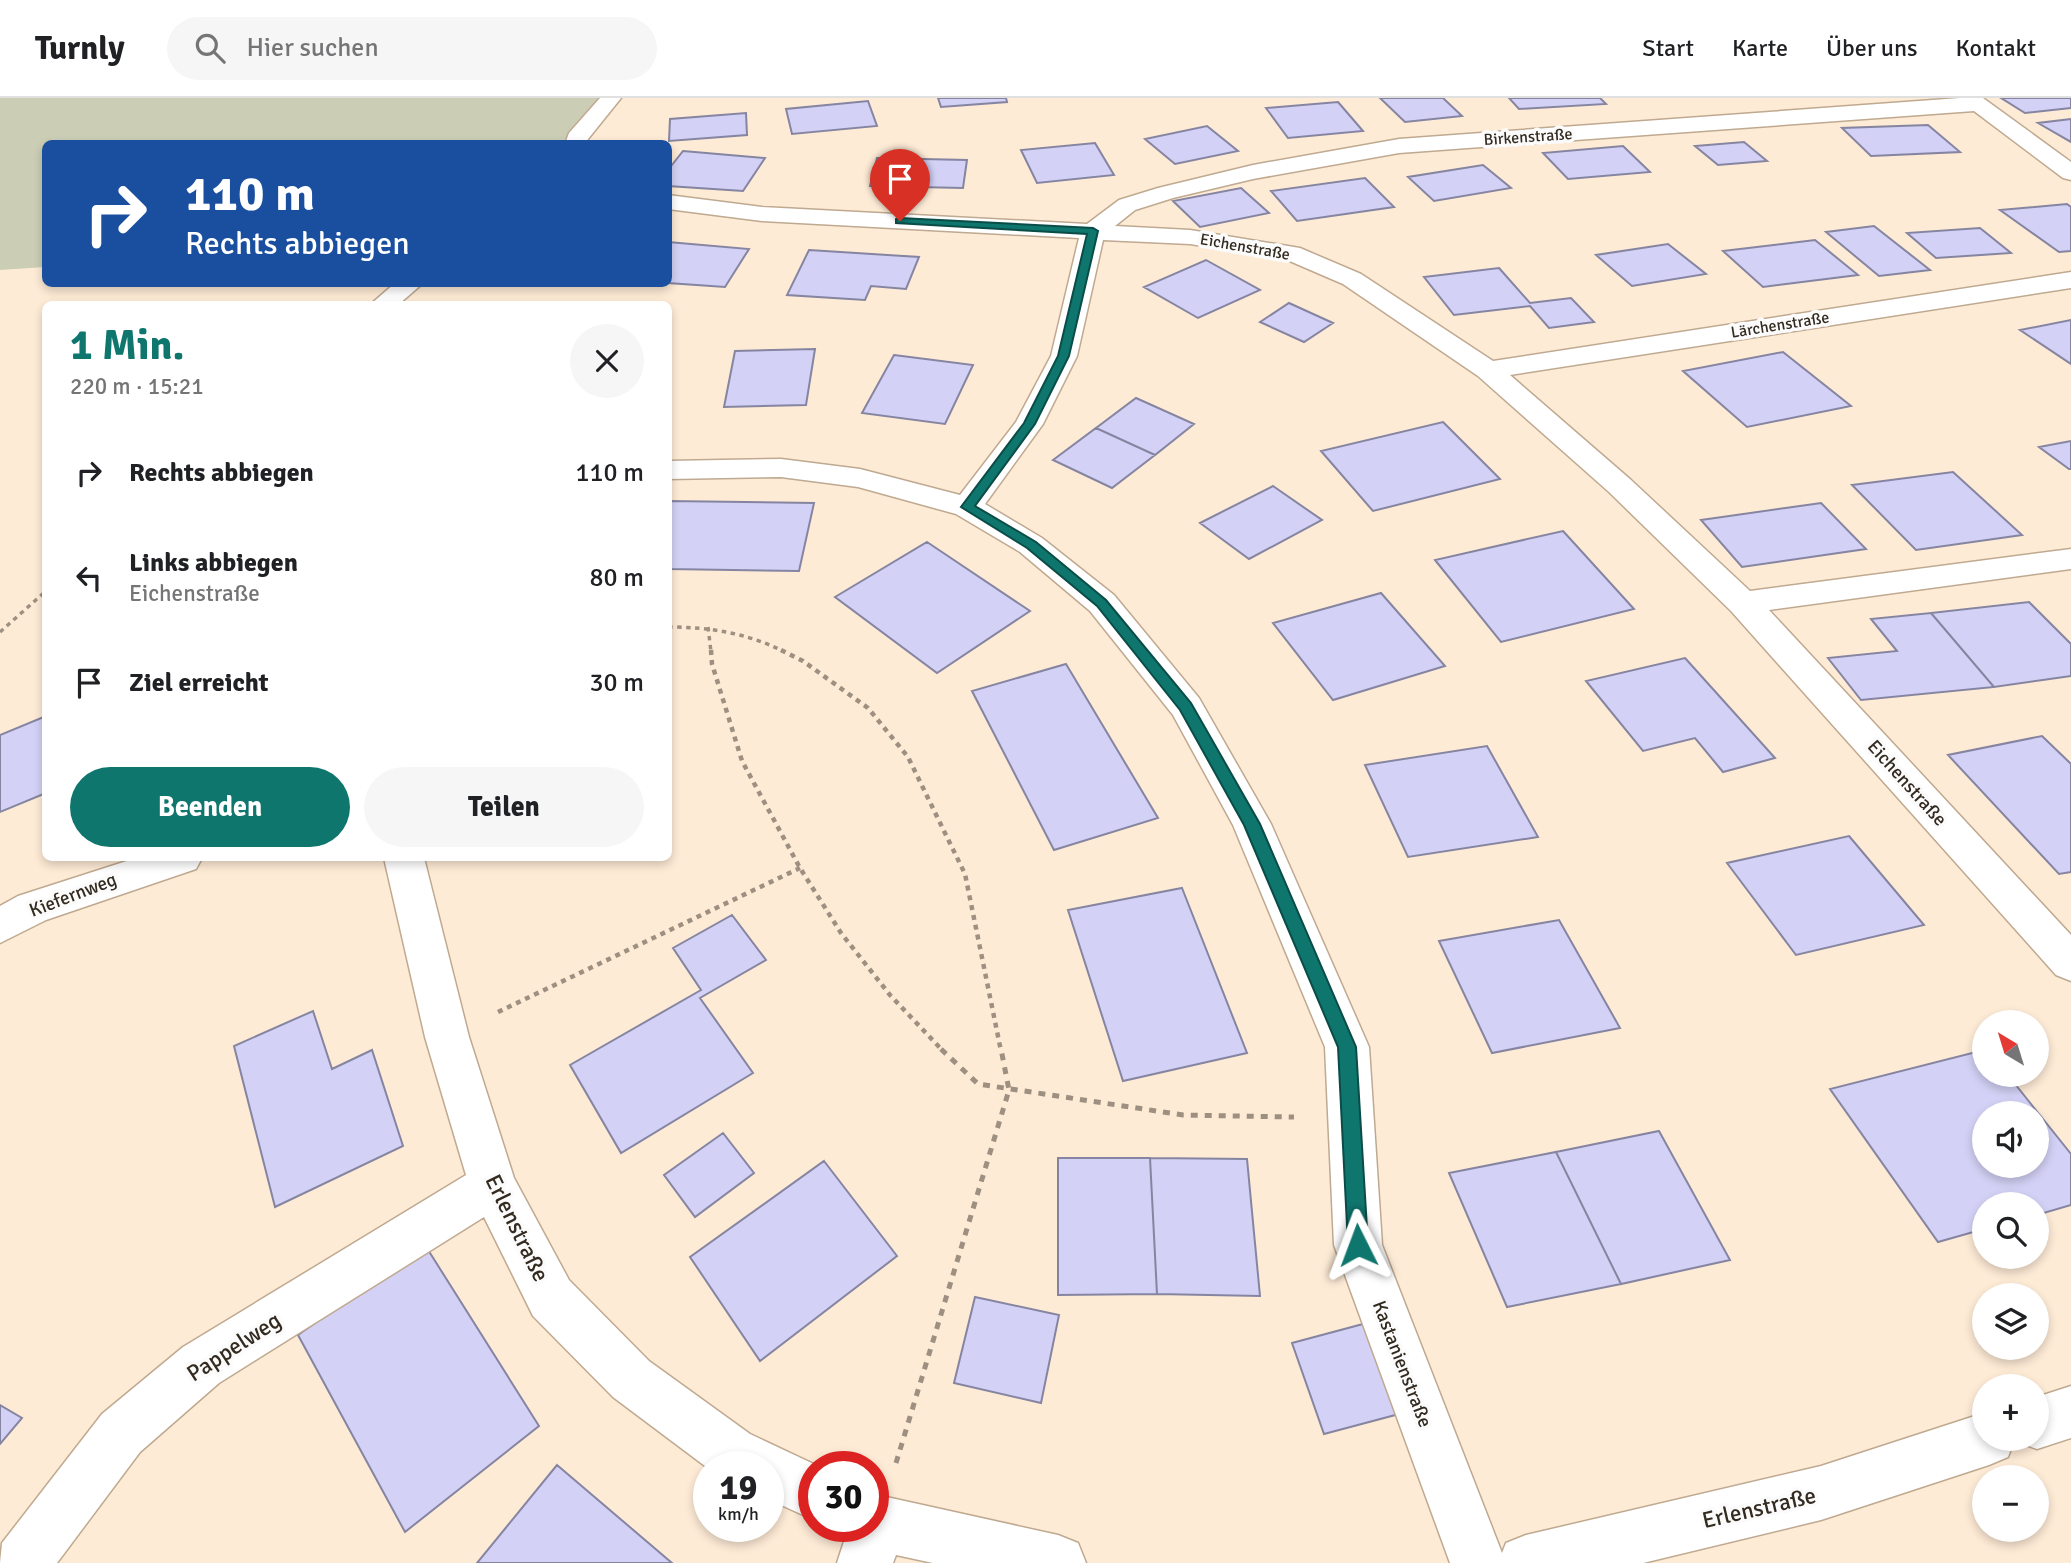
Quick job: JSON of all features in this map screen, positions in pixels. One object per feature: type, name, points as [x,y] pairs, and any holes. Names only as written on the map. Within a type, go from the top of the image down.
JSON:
[{"type":"street","points":[[577,140],[611,98]]},
{"type":"street","points":[[1974,101],[2071,173]]},
{"type":"street","name":"Birkenstraße","points":[[1093,231],[1127,205],[1166,193],[1252,172],[1399,146],[1974,101]]},
{"type":"street","name":"Eichenstraße","points":[[672,203],[762,214],[1190,237],[1248,245],[1312,260],[1352,279],[1488,370],[1620,486],[1743,603],[2071,963]]},
{"type":"street","points":[[967,507],[1029,424],[1063,356],[1093,231]]},
{"type":"street","name":"Lärchenstraße","points":[[1488,370],[2071,280]]},
{"type":"street","points":[[388,301],[405,287]]},
{"type":"street","name":"Kastanienstraße","points":[[672,470],[780,468],[860,478],[967,507],[1031,545],[1101,603],[1186,707],[1252,824],[1347,1047],[1358,1245],[1478,1563]]},
{"type":"street","points":[[1743,603],[2071,559]]},
{"type":"street","name":"Erlenstraße","points":[[405,861],[447,1037],[492,1185],[551,1298],[631,1379],[728,1451]]},
{"type":"street","name":"Kiefernweg","points":[[0,926],[32,908],[164,862]]},
{"type":"street","name":"Pappelweg","points":[[22,1563],[121,1433],[201,1365],[492,1185]]},
{"type":"street","points":[[2049,1419],[2071,1412]]},
{"type":"street","name":"Erlenstraße","points":[[1526,1563],[1821,1493],[1972,1444]]},
{"type":"street","points":[[889,1538],[1058,1563]]},
{"type":"path","points":[[0,632],[42,595]]},
{"type":"path","points":[[672,627],[708,627],[759,639],[803,661],[868,708],[908,757],[965,874],[1009,1090],[889,1481]]},
{"type":"path","points":[[708,627],[712,664],[742,761],[800,868],[841,933],[890,995],[930,1040],[978,1084],[1183,1115],[1293,1117],[1350,1107]]},
{"type":"path","points":[[447,1037],[800,868]]},
{"type":"green space","points":[[0,98],[610,98],[567,140],[42,140],[42,267],[0,270]]},
{"type":"building","points":[[938,98],[1006,98],[1007,102],[941,107]]},
{"type":"building","points":[[1380,98],[1443,98],[1462,116],[1405,122]]},
{"type":"building","points":[[1509,98],[1600,98],[1606,104],[1519,109]]},
{"type":"building","points":[[2001,98],[2071,98],[2071,108],[2025,113]]},
{"type":"building","points":[[868,101],[877,126],[792,134],[786,109]]},
{"type":"building","points":[[1338,102],[1363,131],[1288,138],[1266,108]]},
{"type":"building","points":[[746,113],[747,135],[672,141],[669,140],[670,119]]},
{"type":"building","points":[[2071,119],[2071,142],[2038,123]]},
{"type":"building","points":[[1928,125],[1960,152],[1871,156],[1842,128]]},
{"type":"building","points":[[1207,126],[1238,151],[1175,164],[1145,139]]},
{"type":"building","points":[[1744,142],[1767,161],[1718,165],[1695,146]]},
{"type":"building","points":[[1095,143],[1114,175],[1037,183],[1021,150]]},
{"type":"building","points":[[1623,146],[1650,172],[1568,179],[1543,153]]},
{"type":"building","points":[[683,151],[765,158],[743,191],[672,186],[672,165]]},
{"type":"building","points":[[877,158],[967,160],[963,188],[870,186]]},
{"type":"building","points":[[1483,165],[1511,188],[1434,201],[1408,177]]},
{"type":"building","points":[[1365,178],[1394,207],[1297,221],[1271,191]]},
{"type":"building","points":[[1241,188],[1269,213],[1200,227],[1173,201]]},
{"type":"building","points":[[2067,204],[2071,207],[2071,251],[2059,252],[2000,210]]},
{"type":"building","points":[[1874,226],[1930,270],[1879,276],[1826,232]]},
{"type":"building","points":[[1980,228],[2011,253],[1936,258],[1907,233]]},
{"type":"building","points":[[1815,240],[1858,275],[1763,287],[1723,251]]},
{"type":"building","points":[[672,242],[749,249],[725,287],[672,283]]},
{"type":"building","points":[[1668,244],[1706,274],[1632,286],[1596,255]]},
{"type":"building","points":[[809,250],[919,257],[906,289],[871,286],[865,300],[787,295]]},
{"type":"building","points":[[1206,260],[1260,290],[1198,318],[1144,287]]},
{"type":"building","points":[[1499,268],[1530,303],[1571,298],[1594,322],[1549,328],[1530,306],[1454,315],[1424,277]]},
{"type":"building","points":[[1289,303],[1333,323],[1304,342],[1260,322]]},
{"type":"building","points":[[2071,320],[2071,364],[2020,330]]},
{"type":"building","points":[[815,349],[806,405],[724,407],[735,351]]},
{"type":"building","points":[[1783,352],[1851,406],[1747,427],[1683,371]]},
{"type":"building","points":[[894,355],[973,365],[945,424],[862,413]]},
{"type":"building","points":[[1136,398],[1194,424],[1155,455],[1096,428]]},
{"type":"building","points":[[1443,422],[1500,479],[1373,511],[1321,451]]},
{"type":"building","points":[[1096,428],[1155,455],[1112,488],[1053,460]]},
{"type":"building","points":[[2071,441],[2071,469],[2039,447]]},
{"type":"building","points":[[1953,472],[2022,535],[1916,550],[1852,485]]},
{"type":"building","points":[[1273,486],[1322,520],[1249,559],[1200,523]]},
{"type":"building","points":[[672,501],[814,503],[799,571],[672,569]]},
{"type":"building","points":[[1821,503],[1866,549],[1742,567],[1701,520]]},
{"type":"building","points":[[1563,531],[1634,609],[1501,642],[1435,560]]},
{"type":"building","points":[[927,542],[1030,611],[937,673],[835,597]]},
{"type":"building","points":[[1381,593],[1445,666],[1333,700],[1273,623]]},
{"type":"building","points":[[2029,602],[2071,644],[2071,676],[1994,687],[1931,613]]},
{"type":"building","points":[[1931,613],[1994,687],[1861,700],[1828,658],[1897,651],[1871,619]]},
{"type":"building","points":[[1685,658],[1775,758],[1723,772],[1695,738],[1643,751],[1586,681]]},
{"type":"building","points":[[1066,664],[1158,818],[1054,850],[972,691]]},
{"type":"building","points":[[42,718],[42,795],[0,812],[0,735]]},
{"type":"building","points":[[2042,736],[2071,764],[2071,872],[2059,874],[1948,755]]},
{"type":"building","points":[[1487,746],[1538,837],[1408,857],[1365,765]]},
{"type":"building","points":[[1849,836],[1924,925],[1796,955],[1727,863]]},
{"type":"building","points":[[1182,888],[1247,1053],[1123,1081],[1068,910]]},
{"type":"building","points":[[732,915],[766,960],[700,998],[753,1073],[621,1153],[570,1065],[701,990],[673,948]]},
{"type":"building","points":[[1559,920],[1620,1028],[1492,1053],[1439,941]]},
{"type":"building","points":[[313,1011],[332,1069],[372,1050],[403,1146],[275,1207],[234,1046]]},
{"type":"building","points":[[1972,1053],[1972,1087],[2017,1087],[2029,1101],[1972,1101],[1972,1178],[2049,1178],[2049,1126],[2071,1154],[2071,1205],[2049,1211],[2049,1192],[1972,1192],[1972,1232],[1938,1242],[1830,1089]]},
{"type":"building","points":[[1659,1131],[1730,1260],[1621,1284],[1556,1152]]},
{"type":"building","points":[[723,1133],[754,1173],[695,1217],[664,1175]]},
{"type":"building","points":[[1556,1152],[1621,1284],[1507,1307],[1449,1173]]},
{"type":"building","points":[[1058,1158],[1150,1158],[1157,1294],[1058,1295]]},
{"type":"building","points":[[1150,1158],[1247,1159],[1260,1296],[1157,1294]]},
{"type":"building","points":[[824,1161],[897,1256],[760,1361],[690,1257]]},
{"type":"building","points":[[425,1245],[539,1426],[405,1532],[298,1335]]},
{"type":"building","points":[[975,1297],[1059,1315],[1041,1403],[954,1383]]},
{"type":"building","points":[[1363,1324],[1399,1414],[1324,1434],[1292,1343]]},
{"type":"building","points":[[0,1405],[22,1418],[0,1444]]},
{"type":"building","points":[[557,1465],[672,1563],[477,1563]]},
{"type":"route","points":[[900,221],[1093,231],[1063,356],[1029,424],[967,507],[1031,545],[1101,603],[1186,707],[1252,824],[1347,1047],[1358,1245]]}]
